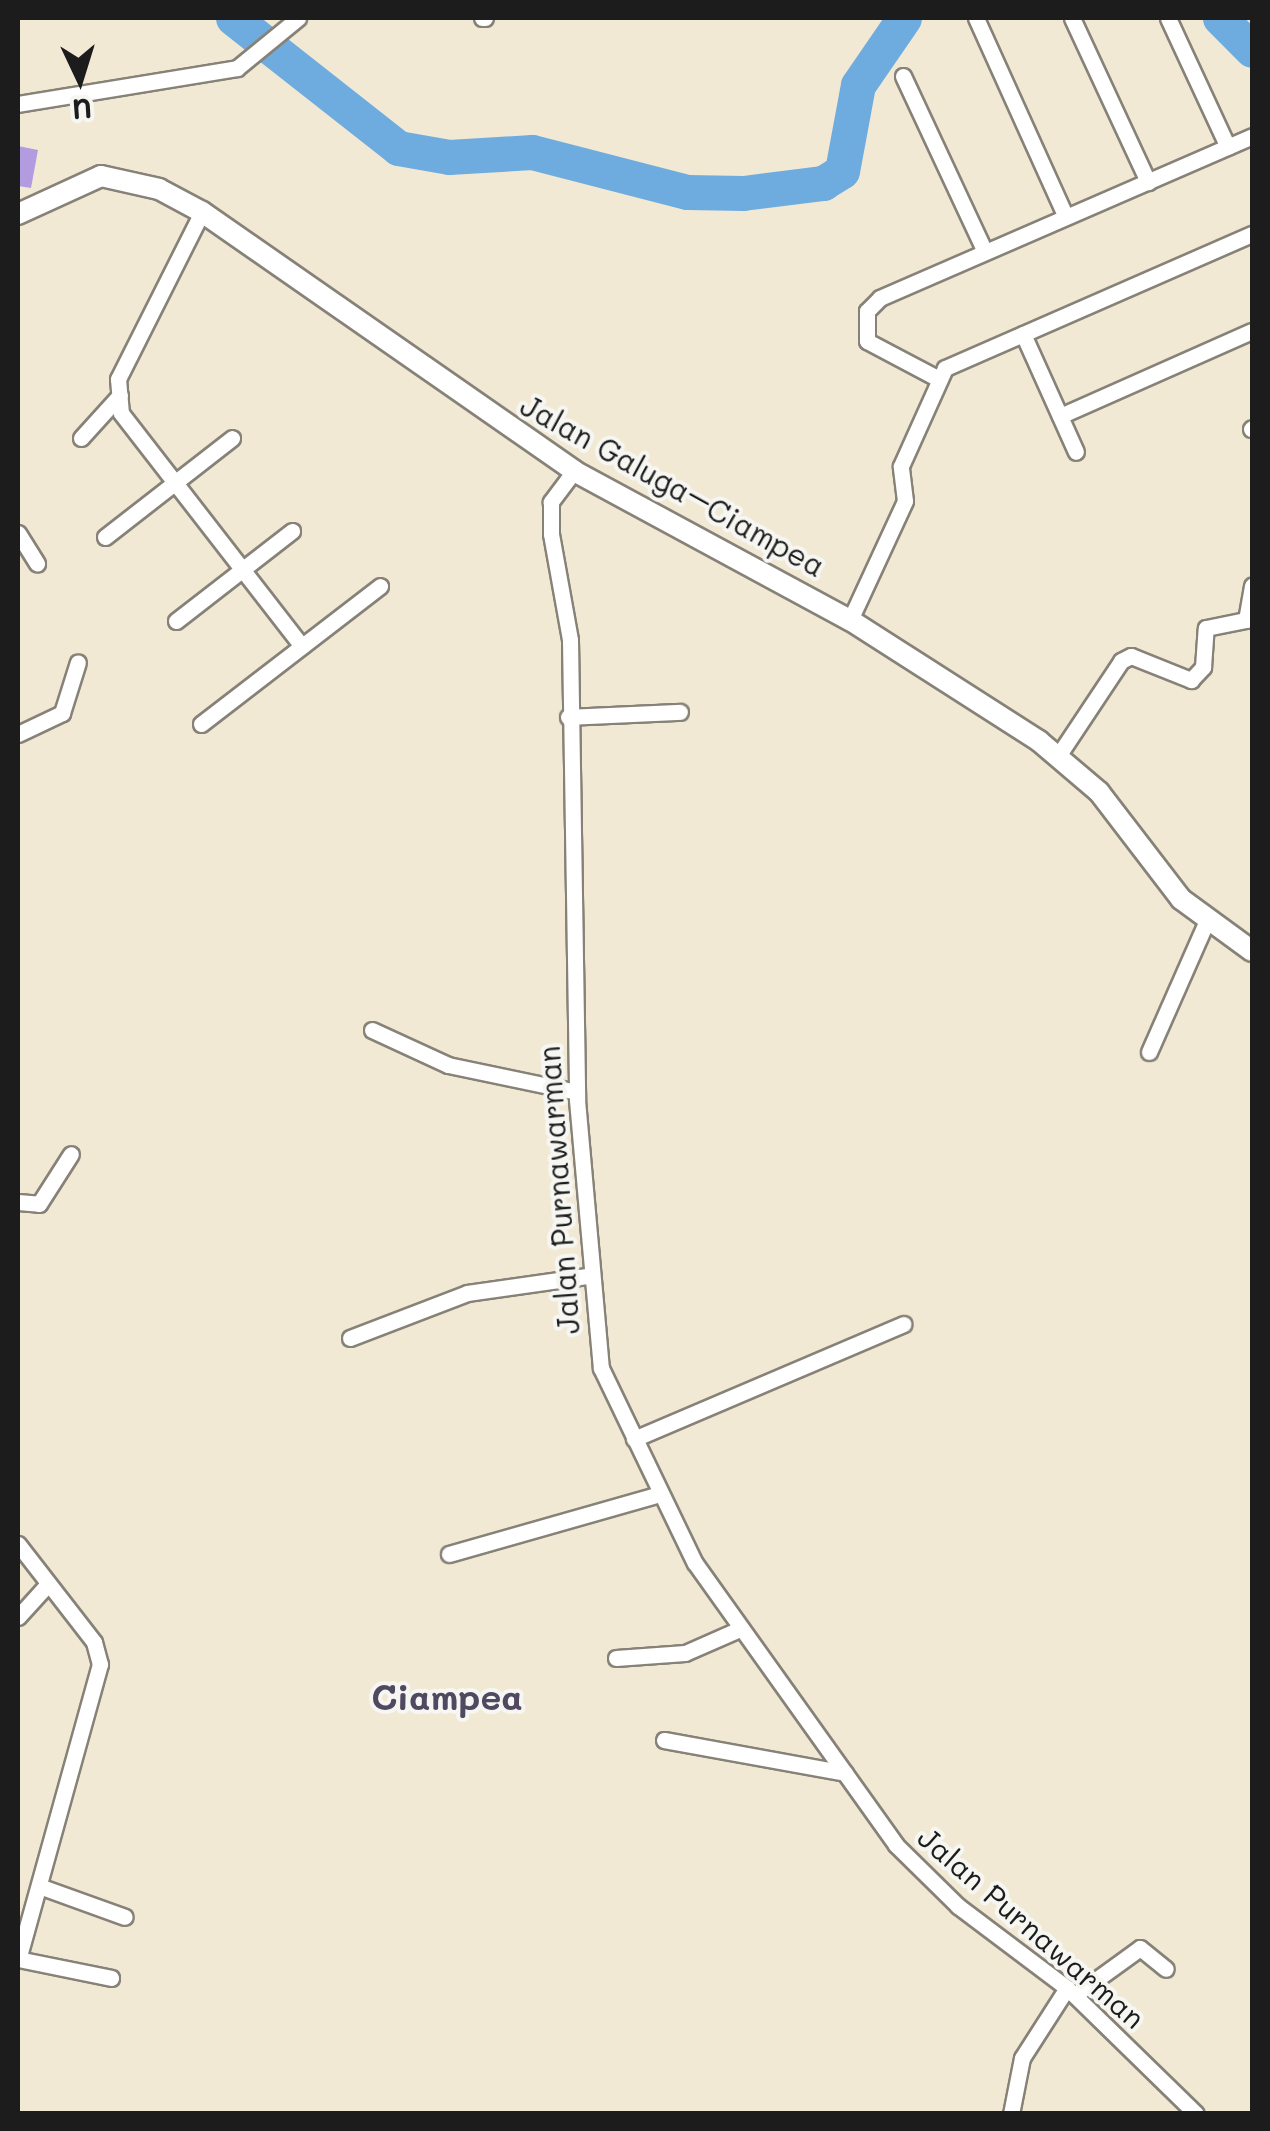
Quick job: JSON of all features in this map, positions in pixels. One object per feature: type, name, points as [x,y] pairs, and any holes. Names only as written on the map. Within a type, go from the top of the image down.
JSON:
[{"type":"street","points":[[18,104],[250,62],[298,18]]},
{"type":"street","points":[[976,18],[1066,217]]},
{"type":"street","points":[[1072,18],[1148,182]]},
{"type":"street","points":[[1168,18],[1228,147]]},
{"type":"street","points":[[903,76],[985,252]]},
{"type":"street","points":[[937,378],[867,342],[868,311],[985,252],[1252,136]]},
{"type":"street","name":"Jalan Galuga–Ciampea","points":[[18,214],[101,176],[159,189],[202,212],[574,471],[850,620],[1058,756],[1099,792],[1206,923],[1252,951]]},
{"type":"street","points":[[202,212],[118,378],[121,413],[302,646]]},
{"type":"street","points":[[850,620],[905,501],[900,466],[937,378],[1023,334],[1252,234]]},
{"type":"street","points":[[1060,416],[1252,331]]},
{"type":"street","points":[[1023,334],[1076,452]]},
{"type":"street","points":[[81,438],[120,395]]},
{"type":"street","points":[[105,537],[232,438]]},
{"type":"street","name":"Jalan Purnawarman","points":[[574,471],[551,502],[570,640],[568,717],[578,1092],[588,1276],[601,1368],[660,1494],[740,1628],[926,1877],[1071,1992],[1196,2114]]},
{"type":"street","points":[[176,621],[292,531]]},
{"type":"street","points":[[18,533],[37,563]]},
{"type":"street","points":[[201,724],[380,586]]},
{"type":"street","points":[[1058,756],[1121,660],[1131,656],[1191,680],[1203,667],[1206,628],[1242,624],[1252,586]]},
{"type":"street","points":[[18,734],[62,713],[78,662]]},
{"type":"street","points":[[568,717],[680,712]]},
{"type":"street","points":[[1149,1052],[1206,923]]},
{"type":"street","points":[[372,1030],[448,1064],[578,1092]]},
{"type":"street","points":[[18,1202],[39,1204],[71,1154]]},
{"type":"street","points":[[350,1338],[467,1293],[588,1276]]},
{"type":"street","points":[[634,1438],[904,1324]]},
{"type":"street","points":[[449,1554],[660,1494]]},
{"type":"street","points":[[18,1544],[100,1664],[18,1959],[111,1978]]},
{"type":"street","points":[[18,1617],[47,1585]]},
{"type":"street","points":[[616,1658],[684,1653],[740,1628]]},
{"type":"street","points":[[664,1740],[845,1773]]},
{"type":"street","points":[[39,1886],[125,1917]]},
{"type":"street","points":[[1010,2114],[1022,2058],[1071,1992],[1140,1948],[1166,1970]]},
{"type":"building","points":[[18,146],[38,150],[31,188],[18,186]]},
{"type":"waterway","points":[[233,18],[398,148],[449,157],[532,152],[687,192],[743,193],[823,183],[842,171],[858,85],[904,18]]},
{"type":"waterway","points":[[1220,18],[1252,50]]},
{"type":"district","name":"Ciampea","points":[[447,1696]]}]
